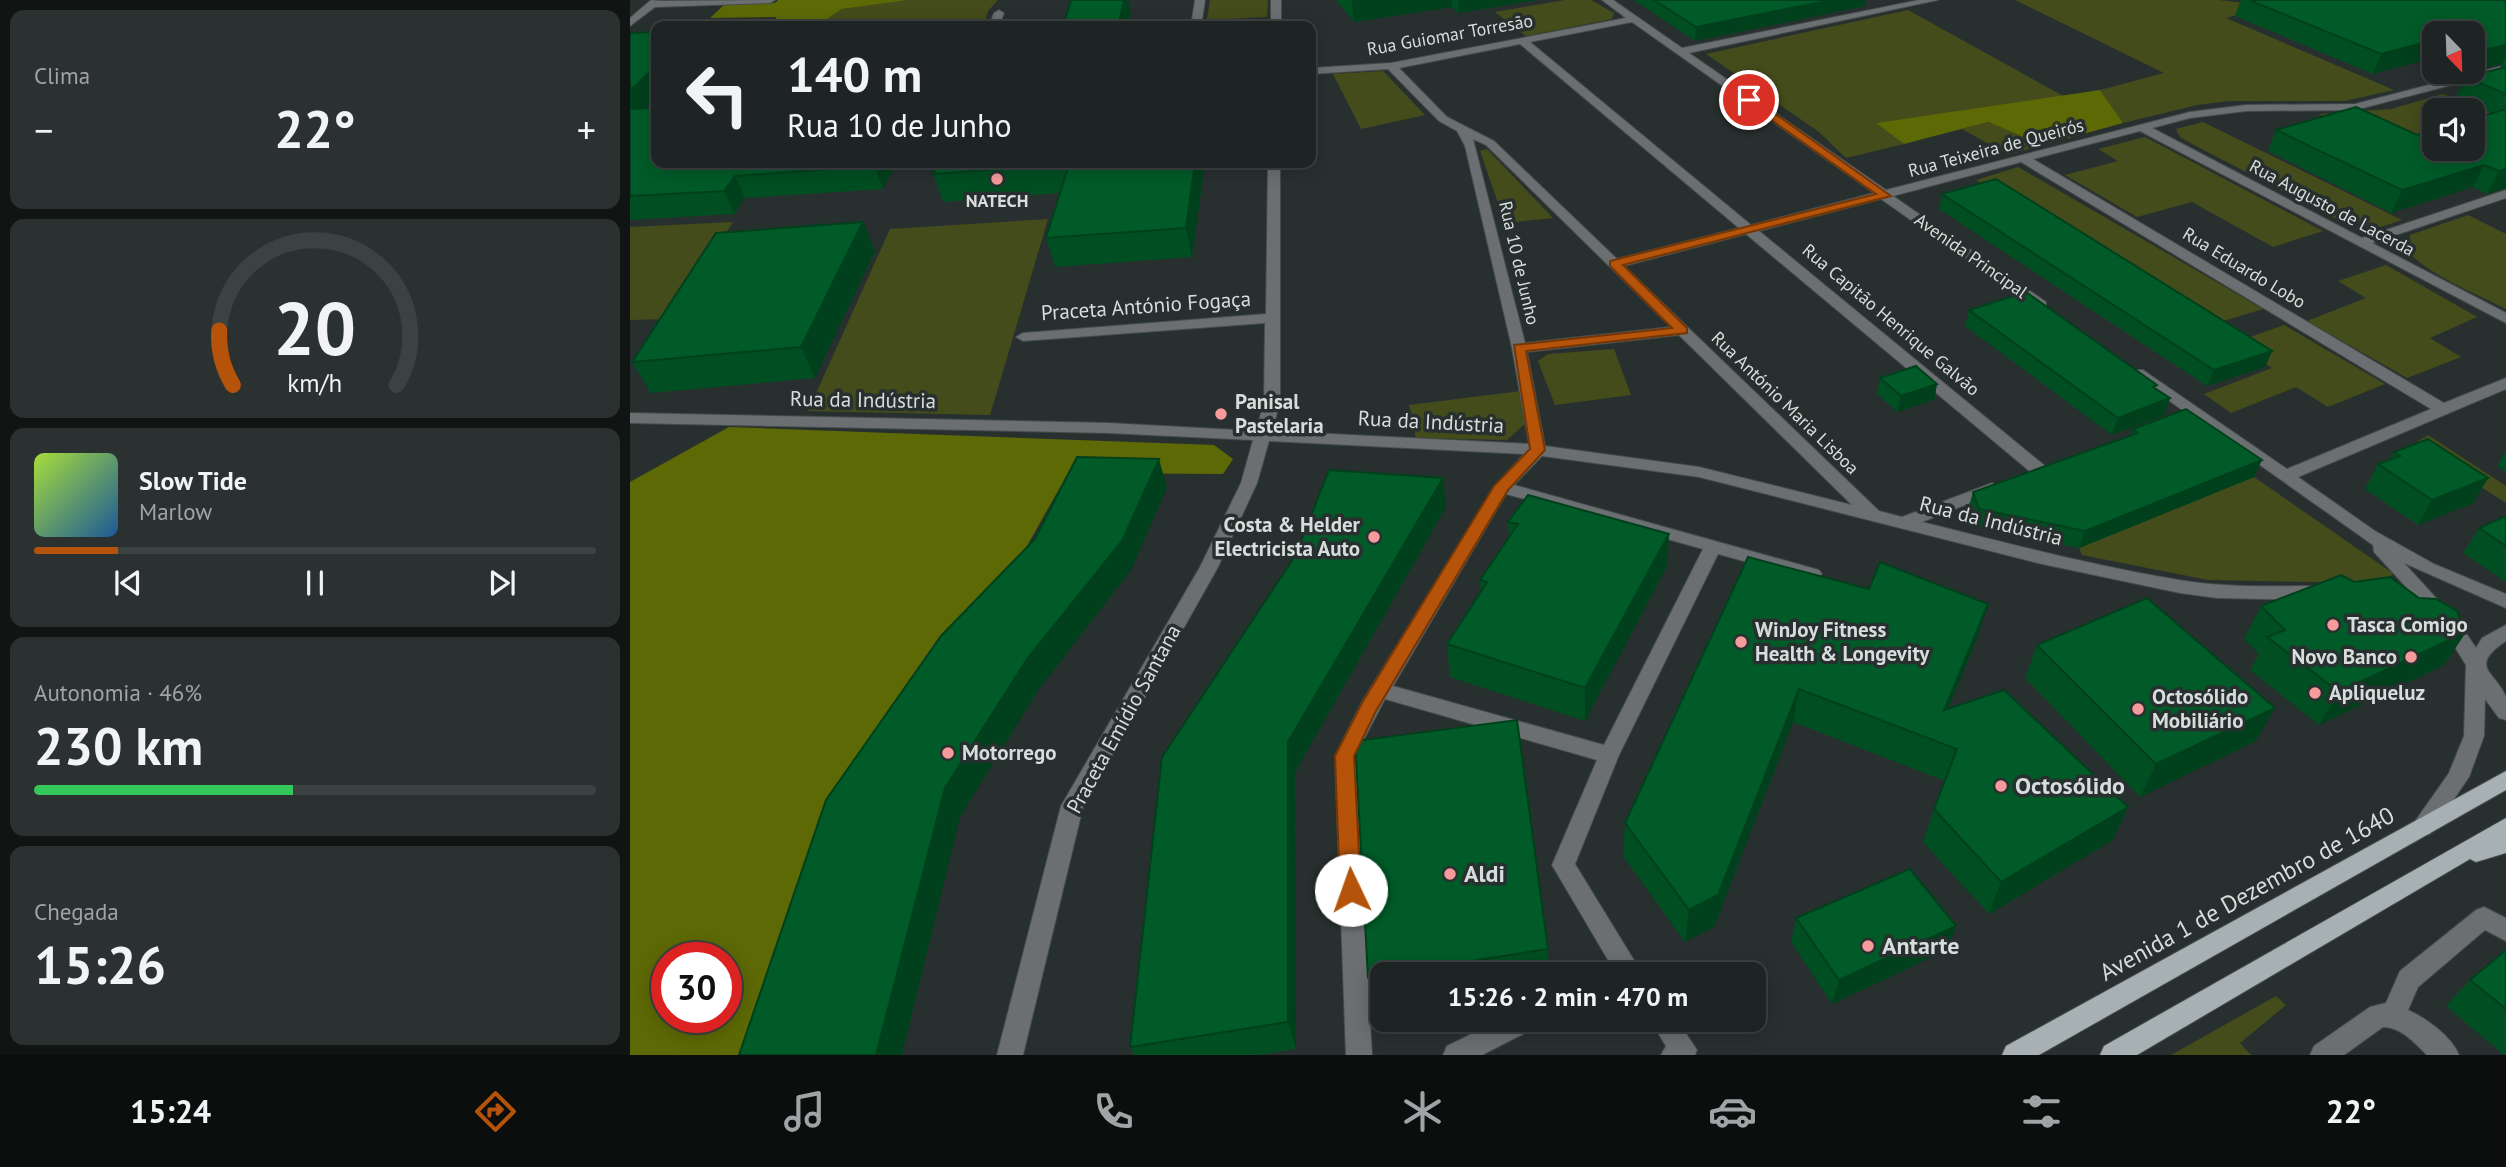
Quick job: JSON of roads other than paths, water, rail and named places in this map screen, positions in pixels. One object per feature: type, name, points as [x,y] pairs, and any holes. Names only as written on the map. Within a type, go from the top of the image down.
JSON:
[{"type":"main road","name":"Avenida 1 de Dezembro de 1640","points":[[2015,1055],[2506,780]]},
{"type":"main road","points":[[2113,1055],[2506,827]]},
{"type":"main road","points":[[2452,859],[2506,844]]},
{"type":"street","points":[[630,23],[654,2],[770,0]]},
{"type":"street","points":[[1197,21],[1200,0]]},
{"type":"street","points":[[1276,0],[1276,21]]},
{"type":"street","name":"Avenida Principal","points":[[1607,0],[2059,317]]},
{"type":"street","points":[[1681,51],[1933,0]]},
{"type":"street","points":[[996,21],[999,13]]},
{"type":"street","name":"Rua Guiomar Torresão","points":[[1316,71],[1391,66],[1635,19]]},
{"type":"street","name":"Rua Capitão Henrique Galvão","points":[[1522,41],[2046,467],[1904,523]]},
{"type":"street","name":"Rua António Maria Lisboa","points":[[1391,66],[1443,119],[1490,143],[1874,515]]},
{"type":"street","name":"Rua Teixeira de Queirós","points":[[1614,264],[1750,227],[1885,196],[2219,110],[2328,109],[2368,105],[2506,68]]},
{"type":"street","name":"Rua Augusto de Lacerda","points":[[2142,128],[2506,319]]},
{"type":"street","name":"Rua 10 de Junho","points":[[1462,129],[1471,146],[1519,348],[1538,450]]},
{"type":"street","name":"Rua Eduardo Lobo","points":[[2024,159],[2444,410]]},
{"type":"street","name":"Praceta Emídio Santana","points":[[1010,1055],[1072,806],[1209,567],[1249,483],[1272,402],[1275,168]]},
{"type":"street","points":[[2360,243],[2506,194]]},
{"type":"street","name":"Praceta António Fogaça","points":[[1023,337],[1273,317]]},
{"type":"street","points":[[1519,348],[1683,330]]},
{"type":"street","points":[[2126,364],[2369,535],[2428,568],[2506,601]]},
{"type":"street","points":[[2286,476],[2506,383]]},
{"type":"street","points":[[2168,422],[2194,412]]},
{"type":"street","name":"Rua da Indústria","points":[[630,418],[1108,428],[1538,450],[1699,472],[2042,558],[2180,587],[2217,591],[2341,593]]},
{"type":"street","points":[[1359,1055],[1345,756],[1502,486],[1538,450]]},
{"type":"street","points":[[1502,486],[1812,574]]},
{"type":"street","points":[[2369,535],[2453,628],[2477,670],[2506,712]]},
{"type":"street","points":[[1619,962],[1563,864],[1609,755],[1713,546]]},
{"type":"street","points":[[2368,594],[2424,595]]},
{"type":"street","points":[[2422,828],[2458,777],[2471,747],[2477,670],[2489,643],[2506,632]]},
{"type":"street","points":[[1381,690],[1609,755]]},
{"type":"street","points":[[2393,1015],[2411,978],[2484,917],[2506,930]]},
{"type":"street","points":[[2323,1055],[2379,1015],[2393,1015],[2407,1022],[2446,1055]]},
{"type":"street","points":[[1456,1055],[1502,1032]]},
{"type":"street","points":[[1669,1032],[1681,1054]]},
{"type":"place","name":"NATECH","points":[[997,179]]},
{"type":"place","name":"Panisal Pastelaria","points":[[1221,414]]},
{"type":"place","name":"Costa & Helder Electricista Auto","points":[[1374,537]]},
{"type":"place","name":"Tasca Comigo","points":[[2333,625]]},
{"type":"place","name":"WinJoy Fitness Health & Longevity","points":[[1741,642]]},
{"type":"place","name":"Novo Banco","points":[[2411,657]]},
{"type":"place","name":"Apliqueluz","points":[[2315,693]]},
{"type":"place","name":"Octosólido Mobiliário","points":[[2138,709]]},
{"type":"place","name":"Motorrego","points":[[948,753]]},
{"type":"place","name":"Octosólido","points":[[2001,786]]},
{"type":"place","name":"Aldi","points":[[1450,874]]},
{"type":"place","name":"Antarte","points":[[1868,946]]}]
